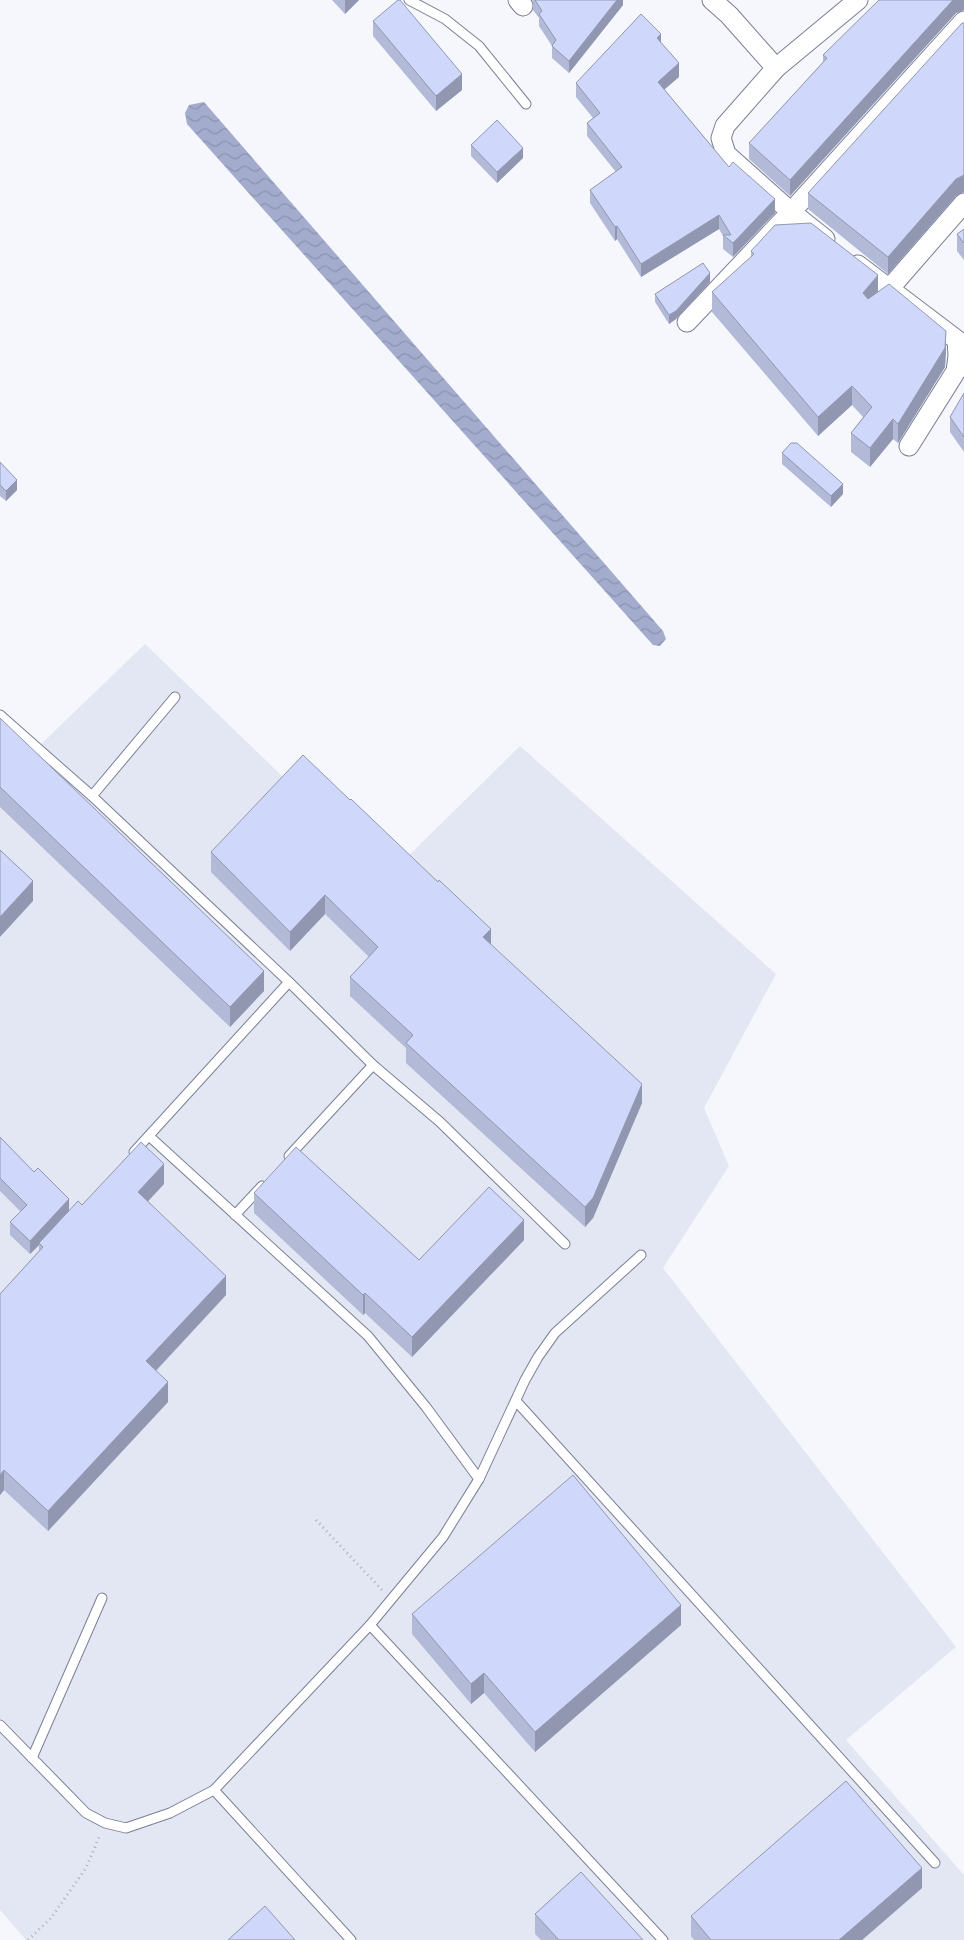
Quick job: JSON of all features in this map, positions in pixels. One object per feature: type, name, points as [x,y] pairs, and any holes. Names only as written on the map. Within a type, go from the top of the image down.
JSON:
[{"type":"street","points":[[712,0],[732,8],[776,68]]},
{"type":"street","points":[[858,0],[776,68],[725,126],[721,138],[726,154],[791,212],[889,290],[961,338],[956,371],[909,446]]},
{"type":"street","points":[[687,322],[791,212],[964,21]]},
{"type":"street","points":[[889,290],[964,203]]},
{"type":"lane","points":[[409,0],[446,19],[479,46],[526,104]]},
{"type":"lane","points":[[92,796],[175,697]]},
{"type":"lane","points":[[0,715],[92,796],[373,1065],[440,1122],[565,1244]]},
{"type":"lane","points":[[129,1158],[288,982]]},
{"type":"lane","points":[[285,1161],[373,1065]]},
{"type":"lane","points":[[149,1136],[368,1336],[426,1407],[479,1480]]},
{"type":"lane","points":[[235,1215],[265,1182]]},
{"type":"lane","points":[[0,1725],[86,1813],[105,1823],[126,1828],[170,1813],[214,1790],[370,1625],[443,1538],[479,1480],[538,1357],[556,1333],[641,1255]]},
{"type":"lane","points":[[516,1401],[935,1864]]},
{"type":"lane","points":[[32,1758],[102,1598]]},
{"type":"lane","points":[[370,1625],[663,1940]]},
{"type":"lane","points":[[214,1790],[351,1940]]},
{"type":"path","points":[[316,1520],[392,1600]]},
{"type":"path","points":[[28,1940],[52,1918],[86,1868],[105,1823]]},
{"type":"shaded area","points":[[145,644],[387,877],[520,746],[776,974],[704,1108],[729,1166],[663,1268],[956,1647],[846,1740],[964,1875],[964,1940],[26,1940],[0,1910],[0,765],[10,774]]},
{"type":"water","points":[[204,102],[663,631],[666,639],[660,646],[653,645],[187,124],[185,113],[189,105]]},
{"type":"building","points":[[400,0],[462,74],[436,96],[373,21]]},
{"type":"building","points":[[535,0],[617,0],[569,61],[552,46],[556,40],[539,14],[542,11]]},
{"type":"building","points":[[879,0],[953,0],[790,180],[749,143],[827,58],[823,55]]},
{"type":"building","points":[[641,14],[661,34],[657,38],[679,63],[658,82],[729,167],[733,162],[775,199],[733,243],[723,235],[731,235],[719,215],[641,264],[617,226],[615,227],[590,190],[622,167],[587,123],[600,113],[576,83]]},
{"type":"building","points":[[964,23],[964,175],[956,179],[888,257],[808,193]]},
{"type":"building","points":[[497,120],[523,148],[497,172],[471,145]]},
{"type":"building","points":[[811,223],[878,275],[863,293],[868,299],[889,284],[946,331],[945,348],[898,424],[893,419],[870,448],[851,433],[872,407],[852,386],[818,417],[712,292],[754,254],[751,251],[775,225]]},
{"type":"building","points":[[964,229],[964,243],[957,234]]},
{"type":"building","points":[[703,263],[710,273],[676,311],[669,315],[655,294]]},
{"type":"building","points":[[964,393],[964,437],[950,417]]},
{"type":"building","points":[[791,443],[797,443],[843,484],[831,496],[782,453]]},
{"type":"building","points":[[0,462],[17,480],[6,491],[0,485]]},
{"type":"building","points":[[0,718],[264,971],[230,1007],[0,787]]},
{"type":"building","points":[[303,755],[438,882],[439,880],[491,929],[483,937],[642,1084],[593,1198],[585,1207],[406,1043],[413,1035],[350,977],[378,947],[325,895],[290,932],[211,852]]},
{"type":"building","points":[[0,850],[33,881],[0,917]]},
{"type":"building","points":[[0,1137],[34,1172],[38,1168],[69,1199],[30,1241],[10,1222],[27,1205],[0,1178]]},
{"type":"building","points":[[141,1142],[164,1164],[138,1192],[226,1276],[146,1361],[168,1382],[48,1511],[4,1470],[0,1475],[0,1294],[43,1247],[39,1243],[78,1201],[82,1205]]},
{"type":"building","points":[[296,1147],[419,1260],[489,1187],[524,1220],[412,1337],[365,1293],[363,1295],[254,1193]]},
{"type":"building","points":[[573,1475],[681,1605],[535,1732],[484,1673],[471,1684],[412,1614]]},
{"type":"building","points":[[846,1781],[922,1868],[839,1940],[711,1940],[691,1916]]},
{"type":"building","points":[[581,1872],[643,1940],[559,1940],[535,1914]]},
{"type":"building","points":[[265,1906],[295,1940],[228,1940]]}]
